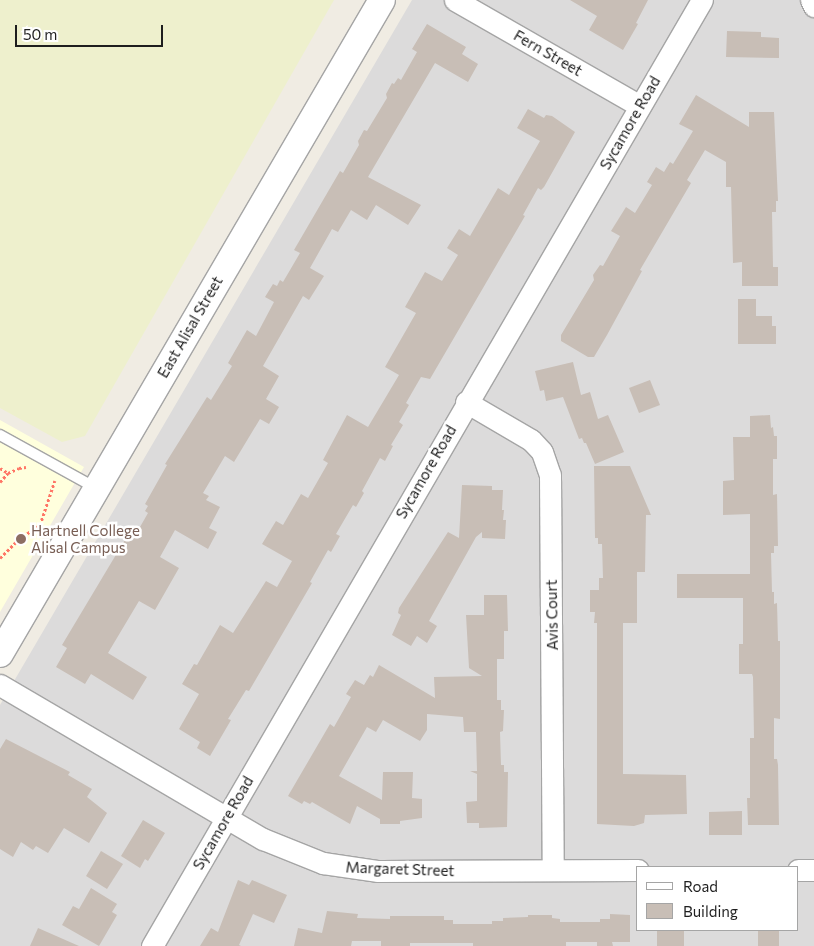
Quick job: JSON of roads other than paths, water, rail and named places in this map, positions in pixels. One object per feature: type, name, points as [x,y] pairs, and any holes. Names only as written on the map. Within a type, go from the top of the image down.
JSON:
[{"type":"street","name":"East Alisal Street","points":[[0,654],[382,0]]},
{"type":"street","name":"Fern Street","points":[[455,0],[640,106]]},
{"type":"street","name":"Sycamore Road","points":[[152,946],[466,402],[702,0]]},
{"type":"street","points":[[811,0],[814,6]]},
{"type":"street","name":"Avis Court","points":[[466,402],[531,440],[542,452],[550,475],[553,870]]},
{"type":"street","name":"Margaret Street","points":[[0,685],[226,818],[286,850],[340,867],[378,871],[636,870]]},
{"type":"street","points":[[799,870],[814,870]]},
{"type":"lane","points":[[0,435],[96,488]]},
{"type":"place","name":"Hartnell College Alisal Campus","points":[[21,539]]}]
